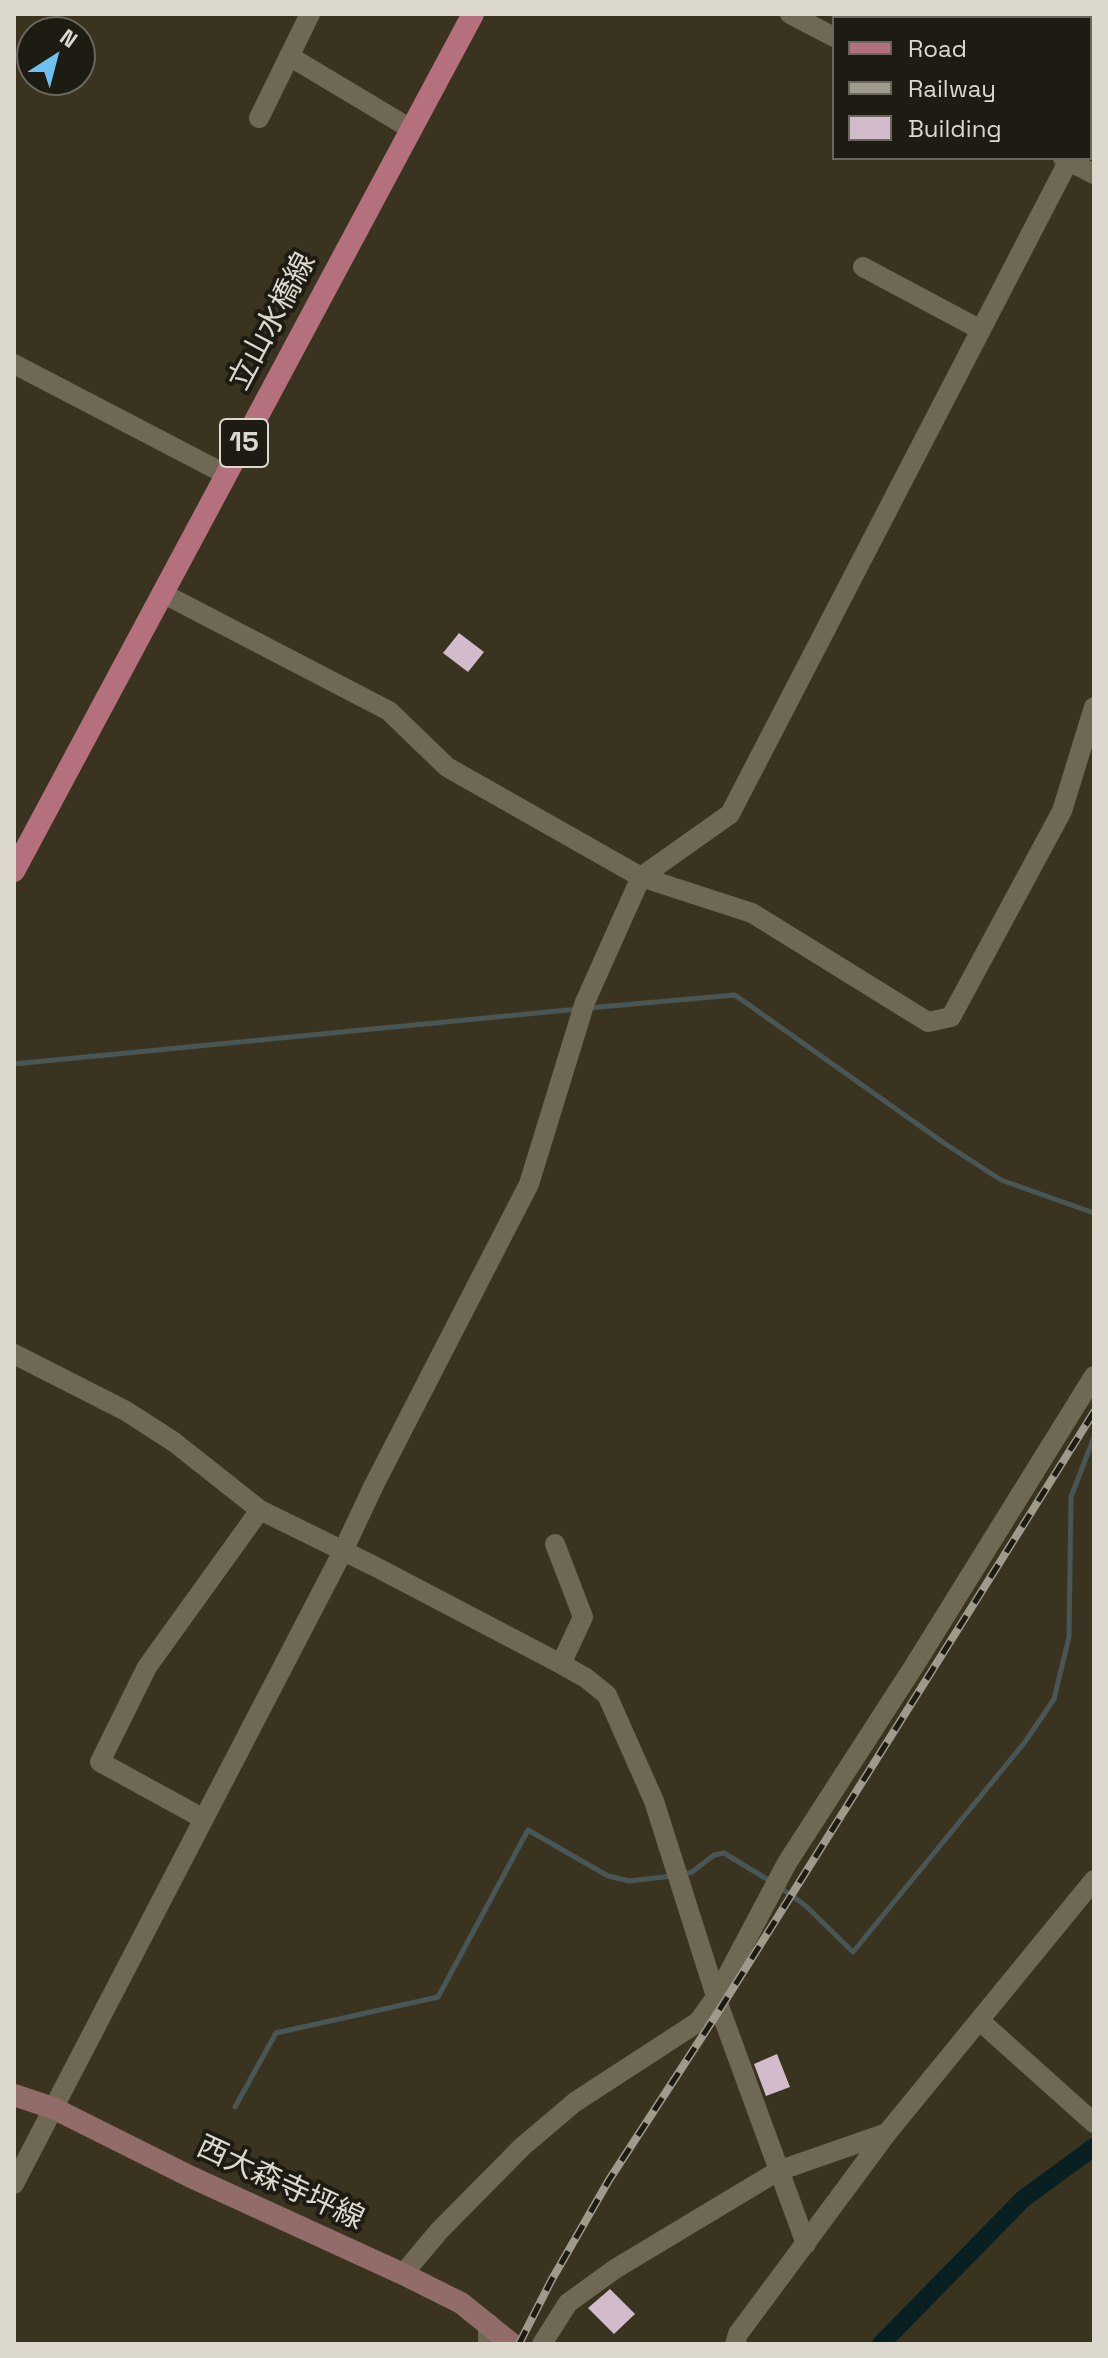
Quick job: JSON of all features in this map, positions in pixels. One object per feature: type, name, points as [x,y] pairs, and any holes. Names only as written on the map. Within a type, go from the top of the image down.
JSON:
[{"type":"main road","name":"立山水橋線","points":[[14,871],[473,14]]},
{"type":"main road","name":"西大森寺坪線","points":[[14,2095],[53,2108],[191,2177],[403,2274],[461,2303],[488,2334],[512,2344]]},
{"type":"street","points":[[259,118],[310,14]]},
{"type":"street","points":[[790,14],[832,36]]},
{"type":"street","points":[[289,56],[411,129]]},
{"type":"street","points":[[14,2184],[343,1551],[529,1184],[585,1002],[641,877],[730,814],[1066,160]]},
{"type":"street","points":[[1069,160],[1094,174]]},
{"type":"street","points":[[863,267],[981,330]]},
{"type":"street","points":[[14,364],[227,475]]},
{"type":"street","points":[[164,594],[389,711],[447,767],[641,877],[752,913],[928,1022],[951,1017],[1062,811],[1094,707]]},
{"type":"street","points":[[14,1354],[138,1419],[174,1442],[260,1510],[561,1664],[607,1695],[654,1801],[716,1997],[806,2244]]},
{"type":"street","points":[[403,2274],[439,2231],[522,2147],[575,2102],[698,2022],[716,1997],[787,1863],[1094,1376]]},
{"type":"street","points":[[204,1819],[100,1762],[147,1667],[260,1510]]},
{"type":"street","points":[[555,1544],[583,1617],[561,1664]]},
{"type":"street","points":[[735,2344],[738,2334],[887,2133],[1094,1880]]},
{"type":"street","points":[[980,2021],[1094,2123]]},
{"type":"street","points":[[542,2344],[568,2303],[615,2269],[778,2171],[887,2133]]},
{"type":"building","points":[[459,633],[484,652],[468,672],[443,653]]},
{"type":"building","points":[[777,2054],[790,2087],[766,2096],[754,2064]]},
{"type":"building","points":[[610,2289],[635,2314],[614,2334],[588,2308]]},
{"type":"waterway","points":[[588,1008],[735,995],[1001,1180],[1094,1213]]},
{"type":"waterway","points":[[14,1064],[578,1009]]},
{"type":"waterway","points":[[778,1886],[806,1906],[853,1952],[1025,1742],[1054,1699],[1069,1637],[1071,1497],[1094,1437]]},
{"type":"waterway","points":[[235,2107],[276,2033],[438,1997],[528,1830],[608,1876],[629,1881],[672,1876]]},
{"type":"waterway","points":[[682,1875],[692,1872],[714,1855],[724,1853],[770,1881]]},
{"type":"waterway","points":[[881,2344],[1023,2199],[1094,2147]]},
{"type":"railway","points":[[519,2344],[609,2180],[720,2009],[1094,1412]]}]
